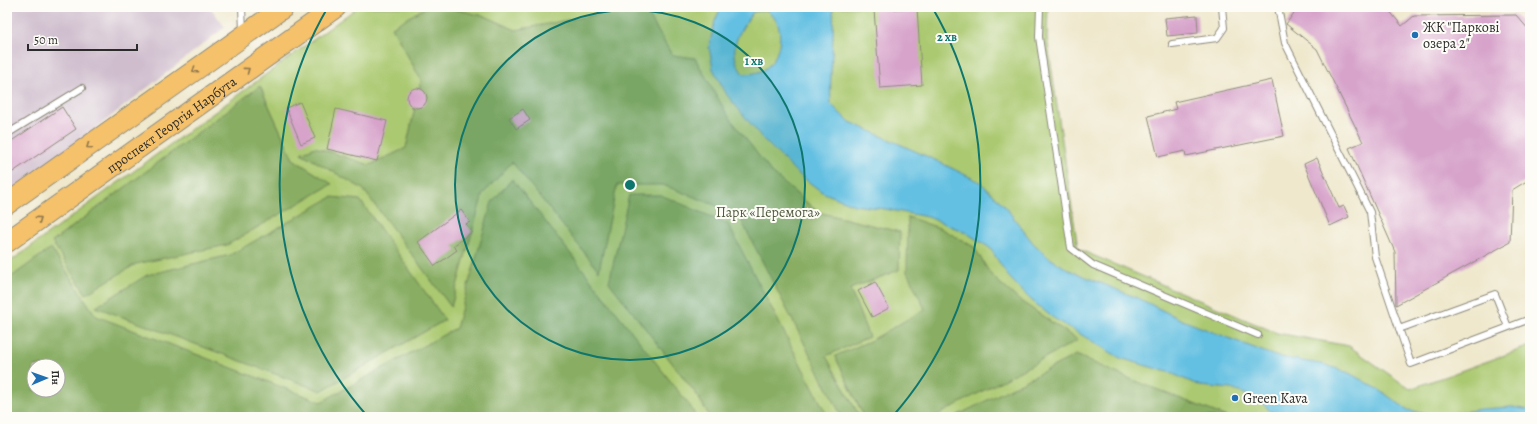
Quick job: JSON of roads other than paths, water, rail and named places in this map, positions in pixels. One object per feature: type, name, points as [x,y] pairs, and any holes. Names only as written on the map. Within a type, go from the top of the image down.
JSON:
[{"type":"main road","points":[[7,204],[284,7]]},
{"type":"main road","name":"проспект Георгія Нарбута","points":[[7,242],[336,7]]},
{"type":"lane","points":[[242,7],[241,17],[244,36]]},
{"type":"lane","points":[[1040,7],[1039,37],[1071,248],[1093,265],[1258,335]]},
{"type":"lane","points":[[1172,44],[1217,38],[1224,28],[1222,7]]},
{"type":"lane","points":[[1278,7],[1285,43],[1370,212],[1375,257],[1411,364],[1530,319]]},
{"type":"lane","points":[[7,134],[82,88]]},
{"type":"lane","points":[[1399,329],[1495,294],[1508,327]]},
{"type":"water","points":[[721,7],[833,7],[831,104],[848,121],[980,182],[1004,205],[1033,243],[1048,257],[1069,270],[1142,300],[1182,320],[1275,356],[1326,365],[1349,373],[1378,389],[1408,410],[1438,416],[1481,409],[1512,407],[1530,410],[1530,417],[1280,417],[1270,411],[1259,399],[1231,389],[1200,386],[1171,373],[1120,358],[1052,317],[1030,299],[1008,276],[990,248],[965,232],[928,217],[854,205],[822,192],[797,173],[763,139],[727,95],[713,69],[709,47],[715,21]],"holes":[[[767,10],[776,20],[779,28],[780,40],[777,53],[770,64],[763,70],[755,73],[743,74],[735,57],[736,42],[743,27],[753,12]]]},
{"type":"place","name":"ЖК \"Паркові озера 2\"","points":[[1415,35]]},
{"type":"place","name":"Green Kava","points":[[1235,398]]},
{"type":"park label","name":"Парк «Перемога»","points":[[768,212]]}]
